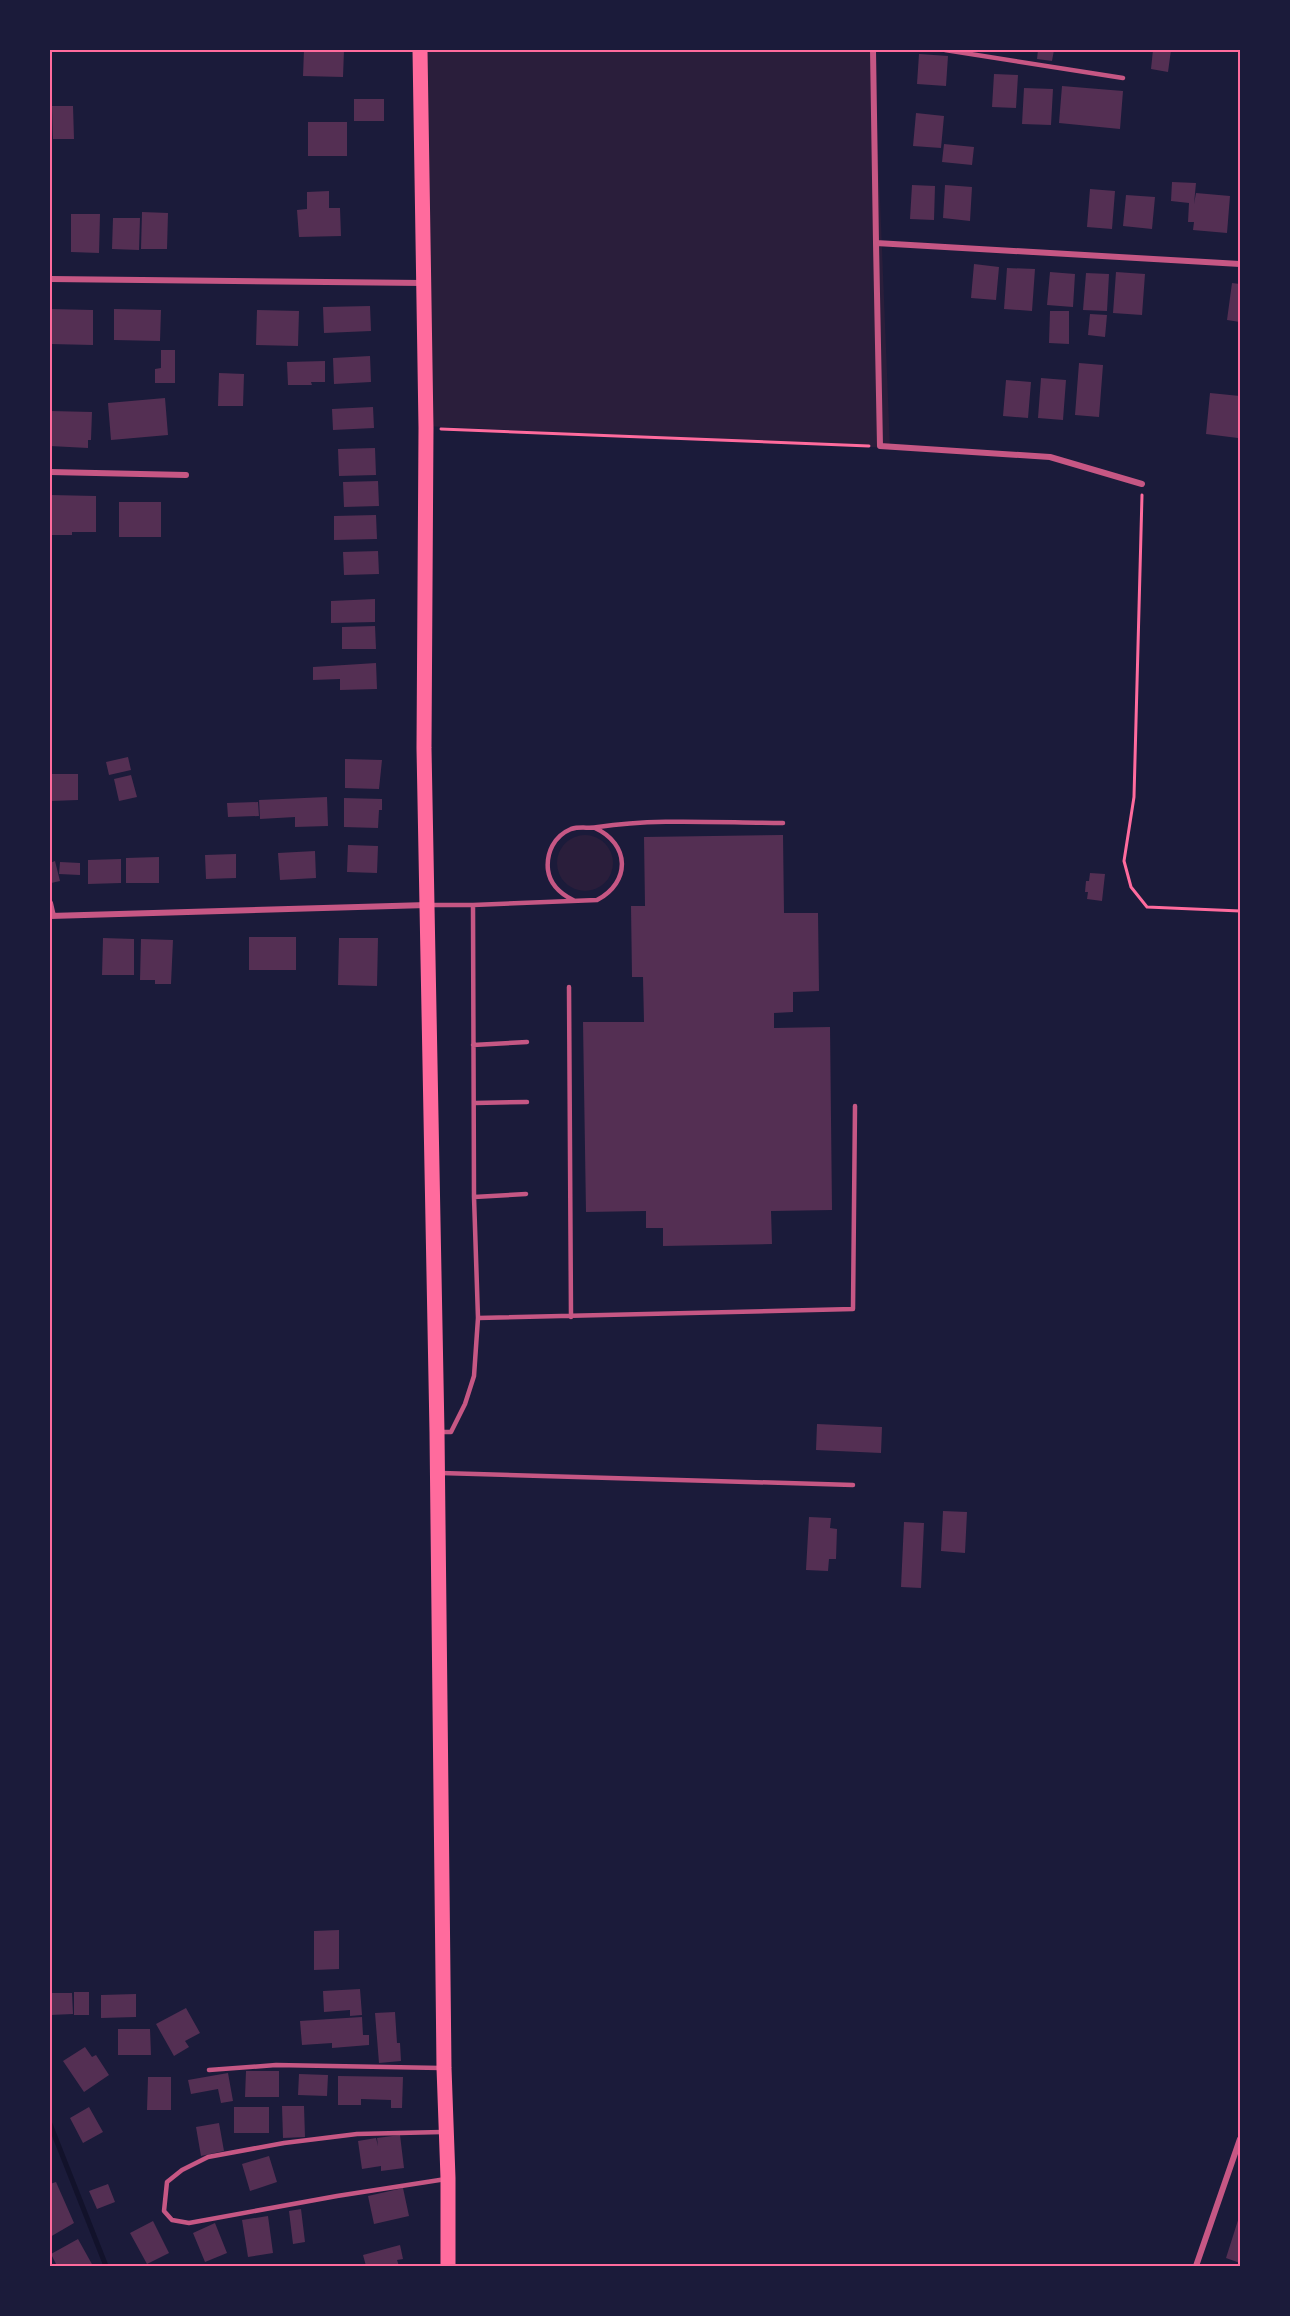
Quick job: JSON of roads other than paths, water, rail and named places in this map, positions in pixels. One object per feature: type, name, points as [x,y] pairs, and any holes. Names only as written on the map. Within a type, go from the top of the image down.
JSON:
[{"type":"main road","points":[[420,50],[426,428],[424,748],[437,1432],[448,2266]]},
{"type":"street","points":[[873,50],[880,447],[1050,457],[1142,484]]},
{"type":"street","points":[[876,243],[1240,264]]},
{"type":"street","points":[[50,279],[423,284]]},
{"type":"street","points":[[50,472],[186,475]]},
{"type":"street","points":[[50,903],[51,916],[427,905]]},
{"type":"street","points":[[1196,2266],[1240,2139]]},
{"type":"lane","points":[[945,50],[1123,78]]},
{"type":"lane","points":[[573,900],[553,885],[548,873],[551,847],[559,837],[570,830],[632,823],[783,823]]},
{"type":"lane","points":[[427,905],[597,900],[616,886],[621,875],[622,863],[620,852],[614,841],[606,833],[595,828]]},
{"type":"lane","points":[[437,1432],[451,1432],[468,1397],[474,1376],[478,1318],[474,1197],[473,905]]},
{"type":"lane","points":[[569,987],[572,1317]]},
{"type":"lane","points":[[473,1045],[527,1042]]},
{"type":"lane","points":[[475,1103],[527,1102]]},
{"type":"lane","points":[[478,1318],[854,1309],[855,1106]]},
{"type":"lane","points":[[474,1197],[526,1194]]},
{"type":"lane","points":[[437,1473],[853,1485]]},
{"type":"lane","points":[[209,2070],[276,2065],[444,2068]]},
{"type":"lane","points":[[445,2132],[357,2134],[284,2143],[208,2157],[182,2169],[166,2182],[165,2211],[172,2220],[189,2223],[448,2178]]},
{"type":"waterway","points":[[50,2124],[106,2266]]}]
